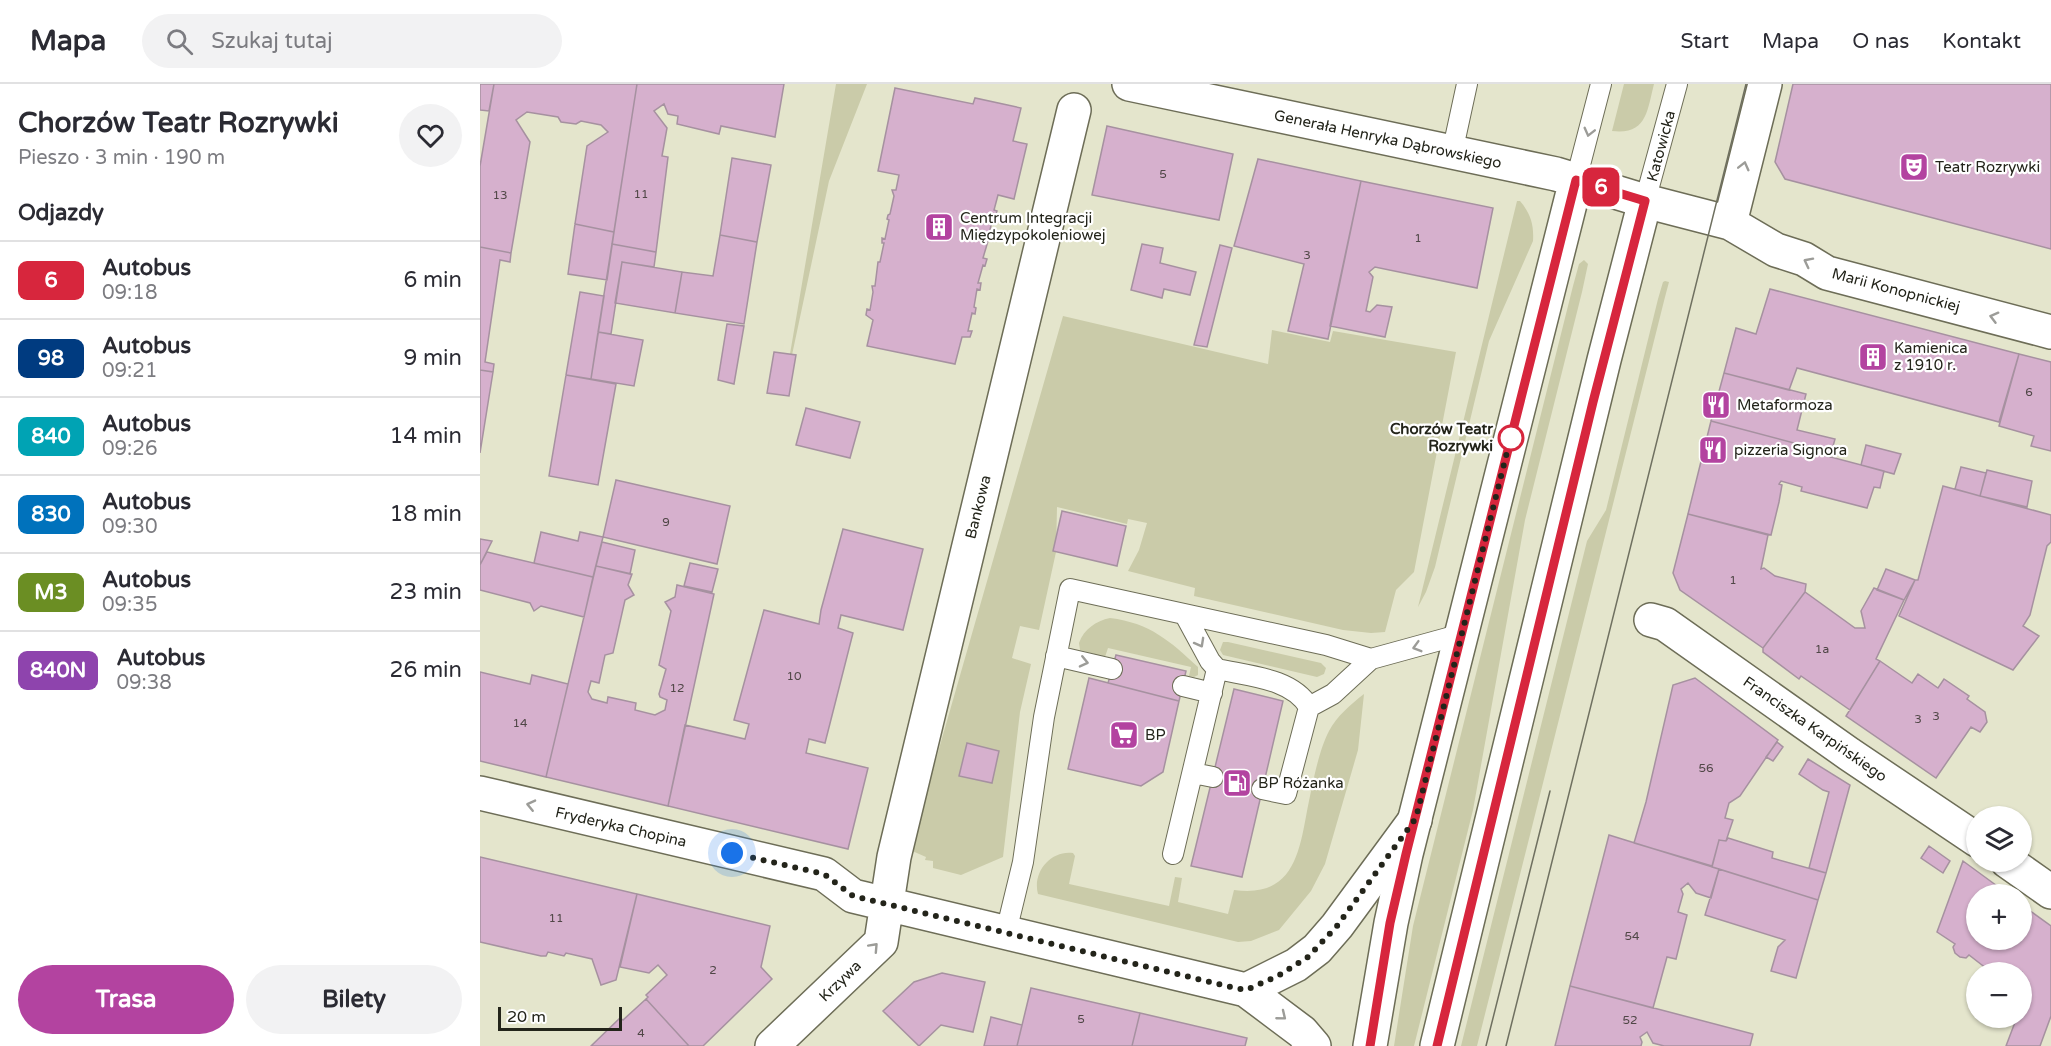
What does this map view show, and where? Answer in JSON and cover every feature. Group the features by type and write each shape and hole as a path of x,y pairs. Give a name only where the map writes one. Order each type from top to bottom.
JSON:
{"street":[{"name":"Generała Henryka Dąbrowskiego","path":"1129,84 1576,180 1645,201"},
{"path":"1730,223 1765,84"},
{"name":"Bankowa","path":"888,905 894,857 1074,110"},
{"path":"1370,1046 1390,923 1576,180"},
{"name":"Marii Konopnickiej","path":"1645,201 1730,223 1776,250 1804,259 1827,273 2051,332"},
{"name":"Katowicka","path":"1437,1046 1601,371 1645,201"},
{"name":"Franciszka Karpińskiego","path":"1651,620 1665,624 1849,754 1966,833"},
{"name":"Fryderyka Chopina","path":"480,793 824,874 853,896 1246,990"},
{"path":"1314,1046 1302,1032 1246,990 1296,965 1317,949 1337,926 1416,818"},
{"path":"2023,872 2051,892"},
{"name":"Krzywa","path":"772,1046 881,942 888,905"}],"lane":[{"path":"1452,153 1467,84"},
{"path":"1576,180 1601,84"},
{"name":"Katowicka","path":"1645,201 1677,84"},
{"path":"1006,932 1023,862 1044,717 1070,589 1326,645 1371,659"},
{"path":"1185,615 1210,661 1218,669 1286,686 1304,698 1309,707 1286,794 1262,789"},
{"path":"1309,707 1333,694 1371,659 1462,634"},
{"path":"1056,656 1112,669"},
{"path":"1173,854 1218,669"},
{"path":"1183,686 1212,693"},
{"path":"1192,773 1212,777"}],"green space":[{"path":"836,84 867,84 829,181 792,355 790,354"},
{"path":"1624,84 1654,84 1647,112 1639,125 1624,131 1612,131"},
{"path":"1517,201 1520,201 1529,215 1533,241 1489,341 1435,567 1418,607"},
{"path":"1584,260 1588,264 1582,292 1525,520 1473,810 1414,1046 1394,1046 1413,926 1573,286 1579,264"},
{"path":"1665,281 1669,282 1477,1046 1461,1046 1587,541 1606,510 1658,299"},
{"path":"1063,316 1268,364 1272,330 1330,342 1333,331 1456,352 1414,572 1396,590 1385,632 1343,630 1194,596 1195,588 1128,571 1139,550 1147,523 1128,519 1127,524 1057,507 1056,552 1039,630 1020,626 1012,658 1031,664 1020,712 1003,857 961,875 933,868 933,861 925,860 926,857 910,850"},
{"path":"1110,618 1137,624 1158,635 1198,667 1198,675 1189,676 1191,667 1108,648 1105,657 1080,650 1079,643 1087,630 1100,621"},
{"path":"1223,642 1321,663 1326,668 1324,674 1317,677 1223,655 1220,650"},
{"path":"1364,694 1358,750 1325,864 1311,891 1279,930 1251,941 1238,942 1038,894 1038,878 1045,864 1057,855 1073,853 1075,856 1069,884 1169,906 1175,877 1182,878 1178,902 1228,914 1234,890 1253,891 1269,887 1289,870 1300,843 1325,739 1340,715"}],"building":[{"path":"480,84 494,84 489,111 480,110"},
{"path":"494,84 637,84 614,232 575,224 587,146 608,132 601,125 581,121 576,124 561,122 558,117 527,112 516,120 530,142 511,253 480,247 480,166"},
{"path":"637,84 784,84 775,137 721,126 719,134 677,124 678,116 668,114 664,104 654,111 667,128 662,156 668,157 656,252 612,244"},
{"name":"Teatr Rozrywki","path":"1793,84 2051,84 2051,249 1785,179 1775,162"},
{"name":"Centrum Integracji Międzypokoleniowej","path":"895,88 973,104 975,98 1021,108 1013,141 1027,144 1014,199 998,195 994,210 997,211 993,217 989,234 991,235 990,241 988,241 983,258 987,259 978,283 981,283 980,290 977,289 975,314 972,313 968,331 972,331 970,337 962,337 955,364 867,346 873,320 866,315 867,309 870,310 872,286 875,286 878,262 880,262 884,243 882,243 882,238 885,239 889,220 887,219 894,196 892,190 896,190 899,175 878,171"},
{"path":"1107,126 1233,154 1219,220 1092,195"},
{"path":"732,158 771,165 757,242 720,235"},
{"path":"1258,159 1361,181 1328,339 1288,331 1304,264 1234,246"},
{"path":"1361,181 1493,208 1477,288 1375,267 1369,272 1373,277 1366,311 1370,312 1377,305 1392,307 1385,337 1330,326"},
{"path":"575,224 614,232 607,280 568,274"},
{"path":"720,235 757,242 744,324 675,313 682,272 713,276"},
{"path":"612,244 656,252 654,267 622,262 611,334 598,332"},
{"path":"1142,244 1163,248 1160,263 1196,272 1190,295 1164,289 1162,298 1131,290"},
{"path":"1220,245 1232,248 1207,347 1194,345"},
{"path":"480,247 511,253 510,262 500,260 485,362 494,364 493,372 480,370"},
{"path":"622,262 682,272 675,313 615,303"},
{"name":"Kamienica z 1910 r.","path":"1770,289 2019,354 1999,422 1797,368 1789,390 1724,373 1736,328 1756,334"},
{"path":"580,292 604,296 591,379 566,375"},
{"path":"727,324 744,326 734,384 718,380"},
{"path":"598,332 643,340 634,386 591,379"},
{"path":"774,352 796,355 789,396 767,393"},
{"path":"2019,354 2051,362 2051,451 2031,446 2034,436 1999,426"},
{"path":"480,370 493,372 480,453"},
{"path":"1724,373 1806,394 1797,430 1835,439 1830,457 1793,447 1794,443 1711,421"},
{"path":"566,375 616,384 598,485 549,476"},
{"path":"806,408 860,422 850,458 796,445"},
{"path":"1711,421 1794,443 1793,447 1884,471 1880,488 1874,487 1867,508 1801,491 1802,487 1781,481 1779,502 1771,535 1688,514"},
{"path":"1866,445 1901,454 1894,474 1861,465"},
{"path":"1961,467 1986,473 1980,496 1955,489"},
{"path":"1987,470 2032,481 2027,507 1980,496"},
{"path":"616,480 730,506 717,564 603,537"},
{"path":"1943,486 2051,515 2051,542 2047,546 2030,615 2023,626 2039,636 2013,670 1899,616 1915,580 1918,580"},
{"path":"1062,511 1126,526 1117,566 1053,551"},
{"path":"1688,514 1768,535 1761,569 1764,568 1775,576 1806,584 1805,592 1763,648 1680,590 1673,573"},
{"path":"843,529 923,549 903,630 841,615 838,628 853,633 825,743 809,739 806,753 868,768 848,849 668,806 685,725 745,739 749,724 734,720 764,610 819,624"},
{"path":"541,532 578,541 580,532 603,537 593,577 534,563"},
{"path":"480,539 492,541 480,565"},
{"path":"602,542 635,550 630,574 596,566"},
{"path":"487,552 593,577 584,617 541,606 534,611 530,603 480,590 480,565"},
{"path":"690,563 718,569 712,592 684,586"},
{"path":"596,566 632,574 628,585 634,595 625,600 613,653 605,655 599,683 591,681 588,692 592,699 607,703 608,697 636,703 635,710 655,715 665,710 667,700 659,694 666,669 659,665 671,611 665,602 675,597 677,585 714,594 668,806 546,777"},
{"path":"1886,569 1915,580 1904,600 1877,590"},
{"path":"1874,588 1904,600 1876,659 1880,661 1850,710 1801,676 1799,679 1763,652 1763,648 1805,592 1855,628 1865,628 1861,611"},
{"path":"1116,655 1186,671 1179,701 1108,683"},
{"path":"1880,661 1912,683 1918,674 1938,688 1944,679 1969,696 1967,699 1985,712 1987,722 1980,732 1971,727 1936,778 1846,716"},
{"path":"480,672 530,684 532,675 568,684 546,777 480,761"},
{"name":"BP","path":"1089,678 1179,701 1163,772 1141,786 1068,769"},
{"path":"1695,678 1778,740 1740,796 1729,803 1725,818 1733,820 1726,841 1719,840 1712,866 1634,843 1646,802 1673,685"},
{"name":"BP Różanka","path":"1234,689 1283,701 1242,877 1191,866"},
{"path":"1777,742 1783,747 1773,761 1766,757"},
{"path":"967,743 999,751 992,783 959,776"},
{"path":"1808,759 1850,785 1826,873 1809,868 1829,792 1799,774"},
{"path":"1609,835 1719,869 1711,898 1696,893 1688,883 1681,889 1683,894 1678,912 1687,915 1676,959 1667,957 1653,1008 1570,986"},
{"path":"1728,838 1773,852 1772,858 1826,873 1818,900 1712,867 1719,840 1726,841"},
{"path":"1929,846 1950,861 1943,873 1921,858"},
{"path":"480,857 637,894 616,980 601,985 592,959 566,953 564,956 548,952 546,956 541,956 480,942"},
{"path":"1963,861 1966,863 1966,872 1978,872 1994,884 1966,884 1966,950 2032,950 2032,912 2051,926 2051,1016 2040,1046 2006,1046 2013,1028 2032,1028 2032,962 1978,962 1969,955 1966,958 1960,957 1955,953 1953,947 1955,944 1937,932"},
{"path":"1719,869 1818,900 1796,978 1771,971 1778,947 1785,940 1705,915"},
{"path":"637,894 770,926 761,967 772,979 703,1046 689,1046 646,999 648,997 646,995 667,975 658,965 649,973 620,967"},
{"path":"942,973 985,982 973,1032 941,1025 919,1046 883,1011 914,982"},
{"path":"1570,986 1753,1034 1750,1046 1664,1046 1653,1043 1647,1032 1640,1037 1641,1046 1555,1046"},
{"path":"1031,988 1140,1013 1132,1046 1017,1046"},
{"path":"646,999 689,1046 591,1046 620,1018 623,1020"},
{"path":"1140,1013 1247,1038 1245,1046 1132,1046"},
{"path":"991,1017 1022,1025 1017,1046 984,1046"}],"tram line":[{"path":"1506,1046 1746,84"},
{"path":"1486,1046 1550,791"}],"bus line":[{"name":"6","path":"1370,1046 1390,923 1406,854 1576,180 1645,201 1593,402 1437,1046"}],"place":[{"name":"Teatr Rozrywki","path":"1914,167"},
{"name":"Centrum Integracji Międzypokoleniowej","path":"939,227"},
{"name":"Kamienica z 1910 r.","path":"1873,357"},
{"name":"Metaformoza","path":"1716,405"},
{"name":"Chorzów Teatr Rozrywki","path":"1511,438"},
{"name":"pizzeria Signora","path":"1713,450"},
{"name":"BP","path":"1124,735"},
{"name":"BP Różanka","path":"1237,783"}],"route":[{"path":"732,853 824,874 853,896 1231,987 1246,990 1278,976 1317,949 1337,926 1416,818 1513,428 1511,438"}]}
